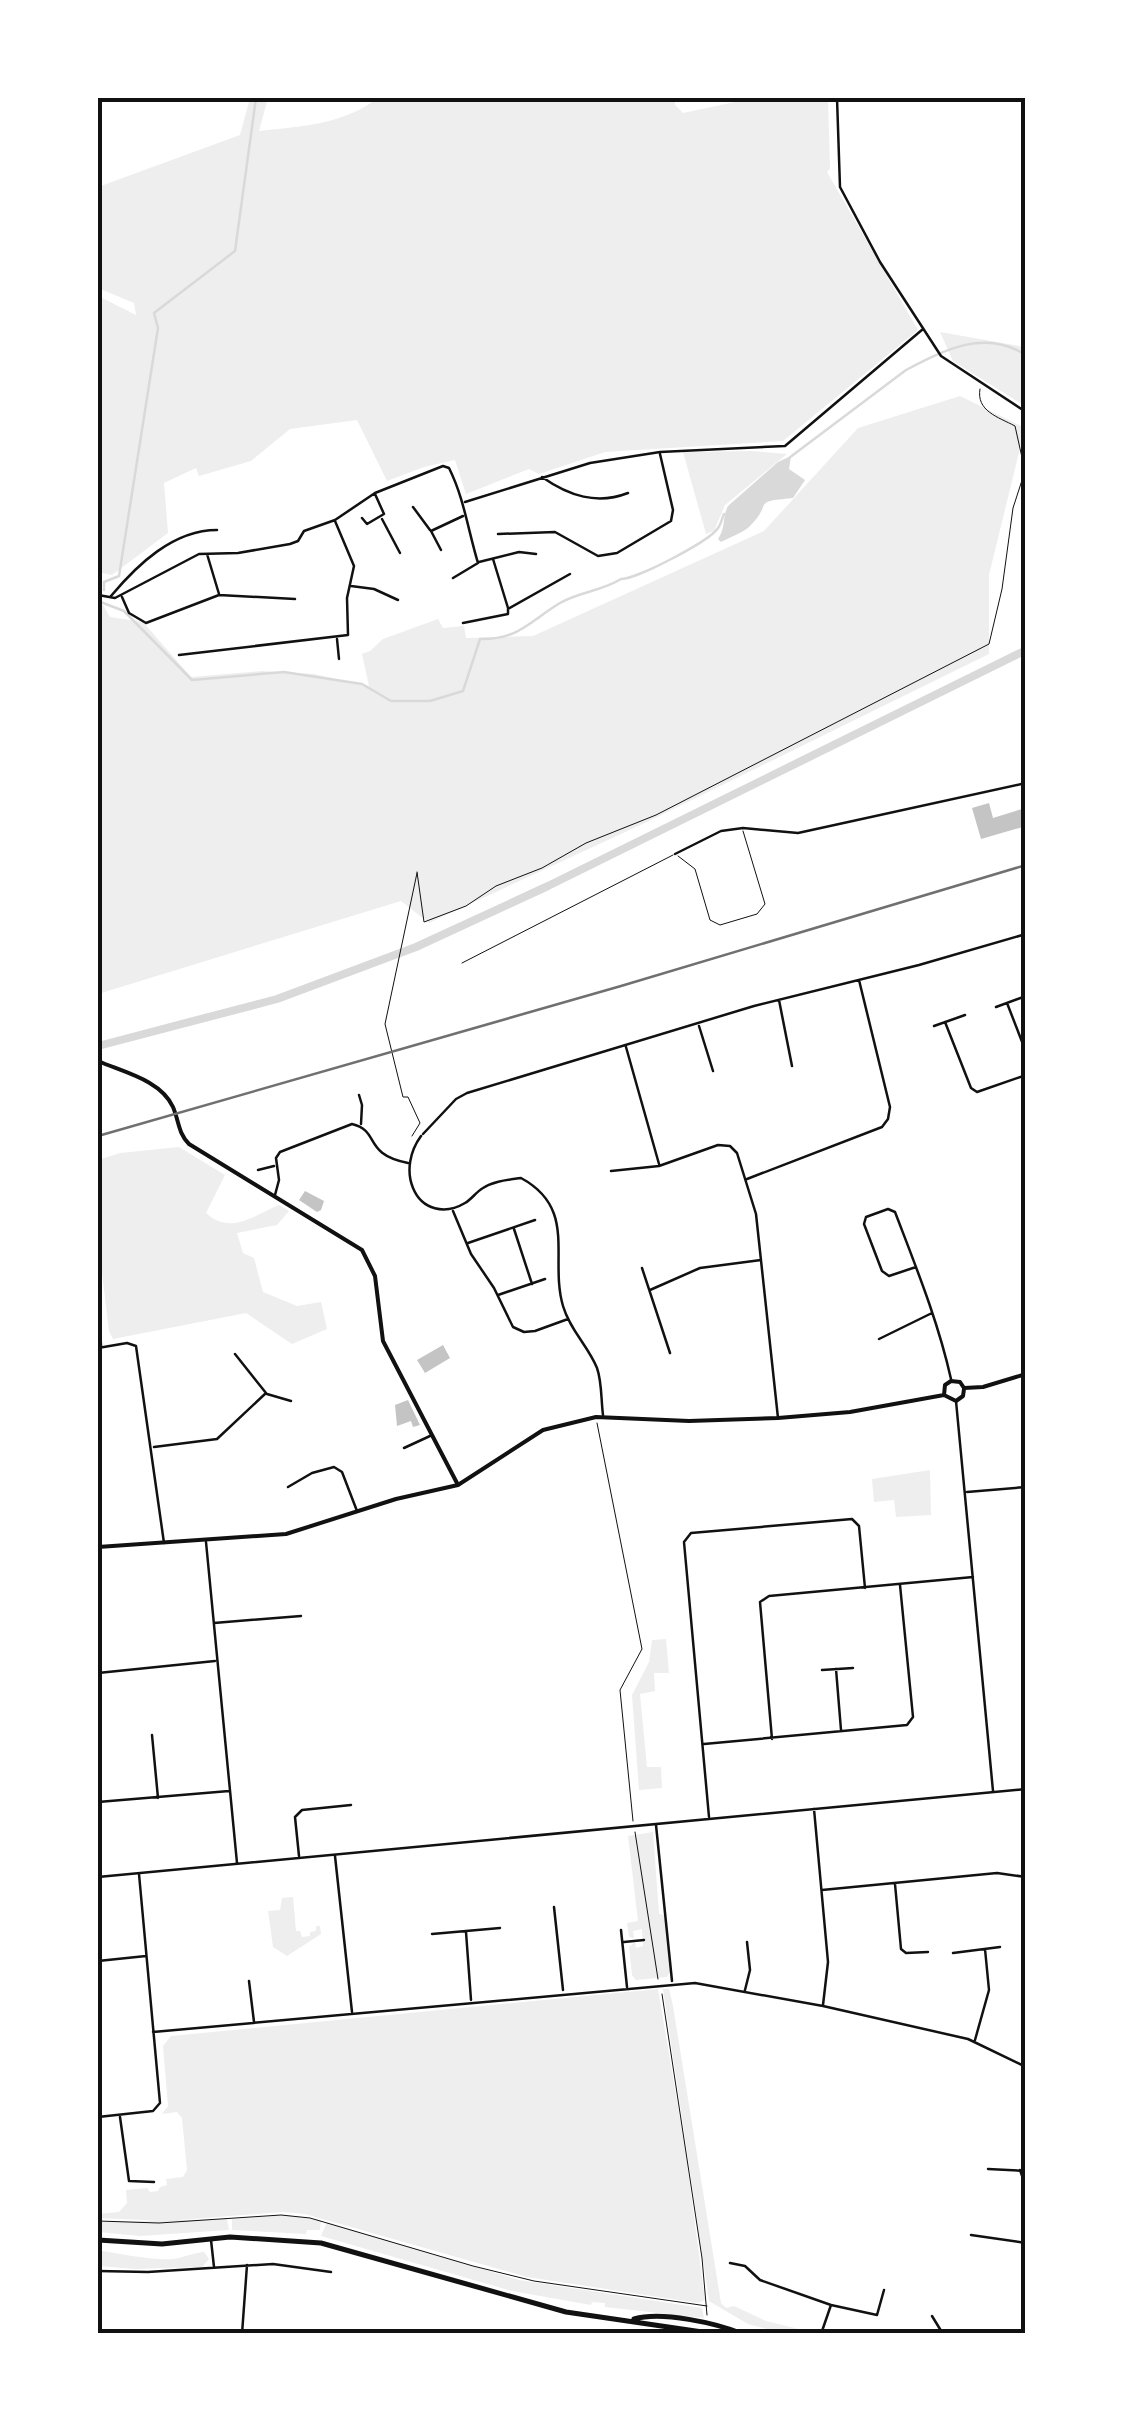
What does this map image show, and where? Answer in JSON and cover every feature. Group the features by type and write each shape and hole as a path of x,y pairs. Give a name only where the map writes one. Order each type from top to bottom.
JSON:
{"main road":[{"path":"98,2240 162,2244 279,2238 321,2243 566,2312 632,2320 648,2316 716,2334"},
{"path":"679,2327 722,2326 743,2334"}],"street":[{"path":"836,98 840,187 880,262 939,354 980,386 1026,412"},
{"path":"464,502 590,463 660,452 784,446 923,329"},
{"path":"498,534 555,532 598,556 618,553 671,520 673,510 660,452"},
{"path":"98,594 122,596 198,554 290,544 304,531 335,520 375,493 444,466 449,468 464,502 464,516 478,563"},
{"path":"541,477 560,490 606,501 628,494"},
{"path":"375,493 382,518 400,554"},
{"path":"413,507 441,550"},
{"path":"431,531 464,516"},
{"path":"362,518 367,524 382,518"},
{"path":"179,655 348,635 347,598 354,566 335,520"},
{"path":"113,597 133,570 162,548 194,534 216,530"},
{"path":"453,578 478,563 520,552 536,554"},
{"path":"208,554 219,596"},
{"path":"463,623 508,614 493,559"},
{"path":"508,609 570,574"},
{"path":"350,586 374,589 398,600"},
{"path":"122,596 129,612 146,623 219,596 295,599"},
{"path":"337,638 339,659"},
{"path":"676,854 721,832 743,828 798,833 1026,783"},
{"path":"600,1417 596,1365 568,1319 559,1285 561,1244 546,1197 521,1178 500,1181 482,1189 468,1202 438,1210 418,1199 410,1178 410,1163 422,1135 456,1099 468,1093 779,1000 1026,934"},
{"path":"746,1179 882,1127 888,1119 890,1107 859,980"},
{"path":"996,1007 1026,996"},
{"path":"779,1000 792,1066"},
{"path":"1006,1003 1026,1052"},
{"path":"934,1026 964,1015"},
{"path":"945,1022 971,1088 977,1092 1026,1076"},
{"path":"698,1025 713,1071"},
{"path":"626,1047 659,1166"},
{"path":"98,1061 164,1091 184,1138 203,1154 362,1250 372,1265 382,1341 458,1485"},
{"path":"359,1095 360,1126"},
{"path":"274,1196 280,1152 344,1126 360,1126 368,1132 377,1152 410,1163"},
{"path":"611,1171 659,1166 718,1145 730,1146 737,1153 756,1214 778,1418"},
{"path":"258,1170 276,1166"},
{"path":"916,1266 890,1276 882,1271 864,1224 866,1217 888,1208 895,1212 916,1266 933,1313 951,1380"},
{"path":"452,1209 507,1322 524,1332 568,1319"},
{"path":"466,1243 535,1220"},
{"path":"513,1227 532,1284"},
{"path":"650,1290 700,1268 761,1260"},
{"path":"642,1268 670,1352"},
{"path":"497,1296 545,1280"},
{"path":"98,1282 99,1347 127,1343 136,1346 139,1356 164,1544"},
{"path":"879,1339 933,1313"},
{"path":"234,1354 266,1393 291,1401"},
{"path":"964,1388 1026,1374"},
{"path":"951,1380 964,1388 963,1396 956,1401 944,1395 945,1385 951,1380"},
{"path":"152,1447 217,1439 266,1393"},
{"path":"98,1547 286,1534 458,1485 543,1430 600,1417 689,1421 778,1418 862,1410 944,1395"},
{"path":"956,1401 994,1792"},
{"path":"404,1448 433,1435"},
{"path":"288,1487 312,1473 334,1467 342,1472 357,1511"},
{"path":"965,1492 1026,1486"},
{"path":"710,1819 684,1542 691,1534 852,1518 859,1526 865,1588"},
{"path":"206,1541 237,1864"},
{"path":"772,1738 760,1602 769,1596 973,1577"},
{"path":"702,1744 907,1726 913,1717 900,1584"},
{"path":"214,1623 301,1616"},
{"path":"98,1674 218,1661"},
{"path":"822,1670 852,1668"},
{"path":"836,1669 842,1732"},
{"path":"152,1735 158,1798"},
{"path":"98,1877 1026,1789"},
{"path":"98,1802 230,1791"},
{"path":"299,1858 294,1817 302,1810 351,1805"},
{"path":"814,1809 828,1980 823,2006"},
{"path":"656,1824 672,1982"},
{"path":"335,1854 352,2013"},
{"path":"98,2117 152,2111 160,2103 139,1873"},
{"path":"822,1890 997,1873 1026,1878"},
{"path":"896,1883 902,1949 906,1953 928,1952"},
{"path":"554,1907 564,1993"},
{"path":"432,1934 500,1928"},
{"path":"622,1930 627,1987"},
{"path":"466,1932 471,2002"},
{"path":"622,1942 644,1940"},
{"path":"745,1990 750,1970 747,1942"},
{"path":"953,1952 1000,1947"},
{"path":"975,2042 989,1990 985,1949"},
{"path":"98,1960 147,1956"},
{"path":"249,1980 254,2022"},
{"path":"153,2032 672,1982 745,1990 975,2042 1026,2067"},
{"path":"120,2115 129,2181 154,2182"},
{"path":"988,2169 1023,2171 1026,2187"},
{"path":"970,2235 1026,2242"},
{"path":"211,2239 214,2269"},
{"path":"730,2262 745,2266 760,2280 830,2305 877,2315 884,2290"},
{"path":"98,2271 273,2264 330,2272"},
{"path":"242,2334 247,2265"},
{"path":"821,2334 830,2305"},
{"path":"932,2316 943,2334"}],"lane":[{"path":"462,963 676,854 696,869 710,920 720,925 757,914 764,904 743,828"}],"path":[{"path":"430,1127 427,1122 414,1138 411,1134 420,1123 408,1098 403,1097 386,1028 417,872 424,922 466,906 496,886 542,868 586,843 656,814 989,644 1002,589 1012,508 1024,471 1015,426 985,410 978,396 980,386"},
{"path":"600,1417 642,1649 620,1690 634,1822"},
{"path":"634,1830 706,2319"},
{"path":"98,2221 159,2223 280,2215 310,2218 534,2281 707,2306"}],"shaded area":[{"path":"250,98 268,98 259,131 336,119 378,98 675,98 675,105 683,113 754,98 828,98 827,172 918,330 783,441 605,452 539,474 529,469 466,494 455,460 387,481 357,420 290,429 251,461 199,476 196,468 164,483 168,533 112,575 98,572 98,296 136,315 134,303 98,288 98,187 240,135"},
{"path":"940,332 1025,347 1025,406 953,361"},
{"path":"960,396 1025,428 989,575 989,654 649,821 429,923 401,901 98,994 98,607 103,605 110,617 143,622 191,677 262,671 314,674 369,686 362,654 383,639 438,619 443,628 464,626 466,638 533,636 764,531 858,428"},
{"path":"683,452 787,454 725,505 714,531 706,534"},
{"path":"791,456 789,469 805,480 793,498 767,502 750,526 721,542 718,539 728,506 778,462"},
{"path":"179,1147 225,1175 206,1213 215,1219 233,1223 279,1205 289,1211 277,1225 237,1233 243,1253 254,1258 263,1292 297,1306 321,1302 327,1329 292,1344 246,1313 113,1339 98,1239 98,1160 120,1153"},
{"path":"930,1470 931,1515 896,1517 894,1500 874,1502 872,1479"},
{"path":"666,1639 669,1673 654,1673 655,1691 640,1694 647,1767 661,1767 662,1788 639,1790 632,1695 649,1662 652,1640"},
{"path":"653,1832 659,1914 665,1915 671,1970 667,1977 636,1980 629,1947 635,1942 636,1948 643,1946 642,1929 633,1931 634,1938 629,1937 627,1923 638,1921 628,1836"},
{"path":"293,1897 296,1931 302,1937 310,1936 320,1926 321,1934 287,1956 273,1947 268,1911 280,1910 282,1898"},
{"path":"658,1989 705,2300 698,2303 527,2277 305,2214 282,2212 166,2221 98,2218 98,2214 119,2212 127,2203 126,2190 158,2191 167,2185 166,2179 183,2177 187,2170 182,2118 177,2112 162,2114 168,2106 163,2046 171,2036"},
{"path":"663,1989 669,1989 673,2006 721,2303 766,2321 815,2333 781,2333 748,2324 709,2301"},
{"path":"284,2215 321,2220 320,2230 307,2230 306,2234 232,2230 232,2219"},
{"path":"227,2219 229,2230 140,2236 98,2232 98,2222"},
{"path":"327,2222 519,2280 702,2308 704,2318 512,2291 321,2236"},
{"path":"98,2250 166,2259 204,2252 209,2259 202,2267 98,2266"}],"building":[{"path":"989,803 993,818 1022,809 1026,826 981,839 972,808"},
{"path":"305,1191 324,1201 321,1210 317,1212 299,1200"},
{"path":"443,1345 450,1358 425,1373 417,1360"},
{"path":"408,1400 420,1425 413,1427 411,1421 397,1426 395,1405"}],"waterway":[{"path":"104,590 104,582 119,576 158,328 154,313 235,251 256,98"},
{"path":"789,458 906,370 936,355 981,343 996,343 1026,355"},
{"path":"98,601 124,611 192,680 284,672 362,684 391,701 430,701 463,691 480,639 514,633 567,599 672,559 712,534 724,514"},
{"path":"98,1046 277,999 416,947 1026,650"}],"railway":[{"path":"98,1136 1026,865"}]}
